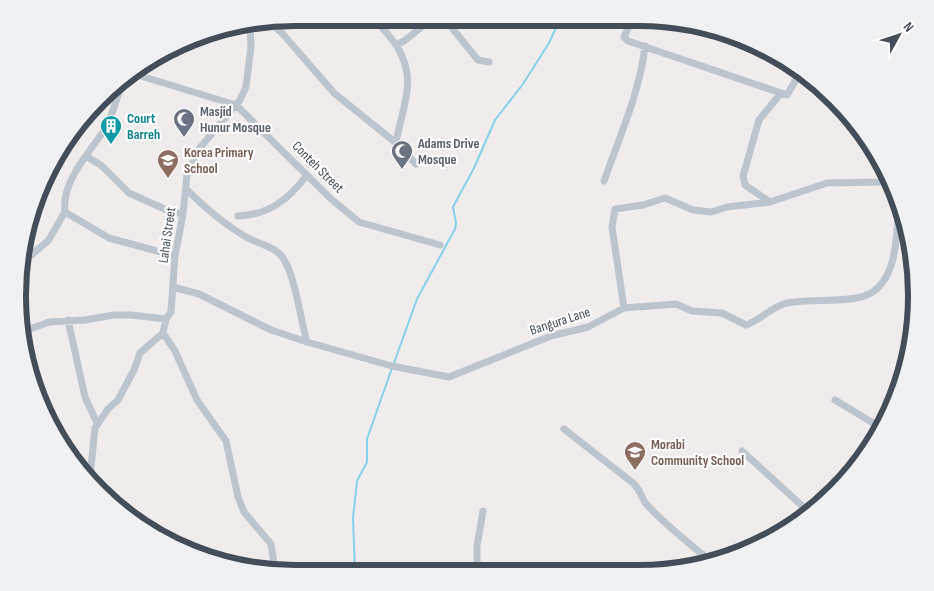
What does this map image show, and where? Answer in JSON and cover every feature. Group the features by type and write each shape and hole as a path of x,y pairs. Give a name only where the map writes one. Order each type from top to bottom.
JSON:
{"street":[{"path":"381,26 396,45 409,73 408,90 396,143"},
{"path":"396,45 423,26"},
{"path":"450,26 478,60 489,62"},
{"path":"629,26 624,37 628,41 781,94 787,95 796,78"},
{"path":"274,27 334,93 396,143 416,164"},
{"name":"Lahai Street","path":"166,319 171,312 175,256 183,214 187,174 199,149 236,105 246,87 251,46 250,30"},
{"path":"604,181 634,98 646,46"},
{"name":"Conteh Street","path":"141,76 236,105 331,200 360,222 440,245"},
{"path":"29,257 48,241 65,212 64,204 69,186 106,126 119,92"},
{"path":"770,202 744,185 743,176 759,120 781,94"},
{"path":"86,156 102,166 129,193 169,211 183,214"},
{"path":"238,216 262,214 291,194 307,175"},
{"path":"624,308 612,227 615,209 643,205 665,198 704,213 727,207 770,202 826,183 883,182"},
{"path":"186,189 204,207 247,238 276,251 282,258 292,279 307,342"},
{"path":"65,212 109,238 175,256"},
{"name":"Bangura Lane","path":"173,287 199,294 271,330 307,342 392,366 449,377 543,339 588,327 624,308 676,304 692,311 722,314 746,325 784,304 864,297 879,288 890,268 897,246 898,222"},
{"path":"29,329 49,322 132,315 166,319 163,333 140,353 134,370 118,400 97,422 91,450 90,470"},
{"path":"68,320 85,397 97,422"},
{"path":"163,333 175,351 197,400 226,441 244,512 271,544 274,564"},
{"path":"835,400 875,424"},
{"path":"564,429 639,488 645,503 656,515 705,557"},
{"path":"742,450 804,507"},
{"path":"477,565 477,546 483,511"}],"waterway":[{"path":"394,363 417,299 455,229 456,223 453,207 474,168 495,120 523,84 549,43 557,26"},
{"path":"355,565 353,518 357,481 367,462 367,439 392,368"}],"place":[{"name":"Masjid Hunur Mosque","path":"184,138"},
{"name":"Court Barreh","path":"111,145"},
{"name":"Adams Drive Mosque","path":"402,170"},
{"name":"Korea Primary School","path":"168,179"},
{"name":"Morabi Community School","path":"635,471"}]}
